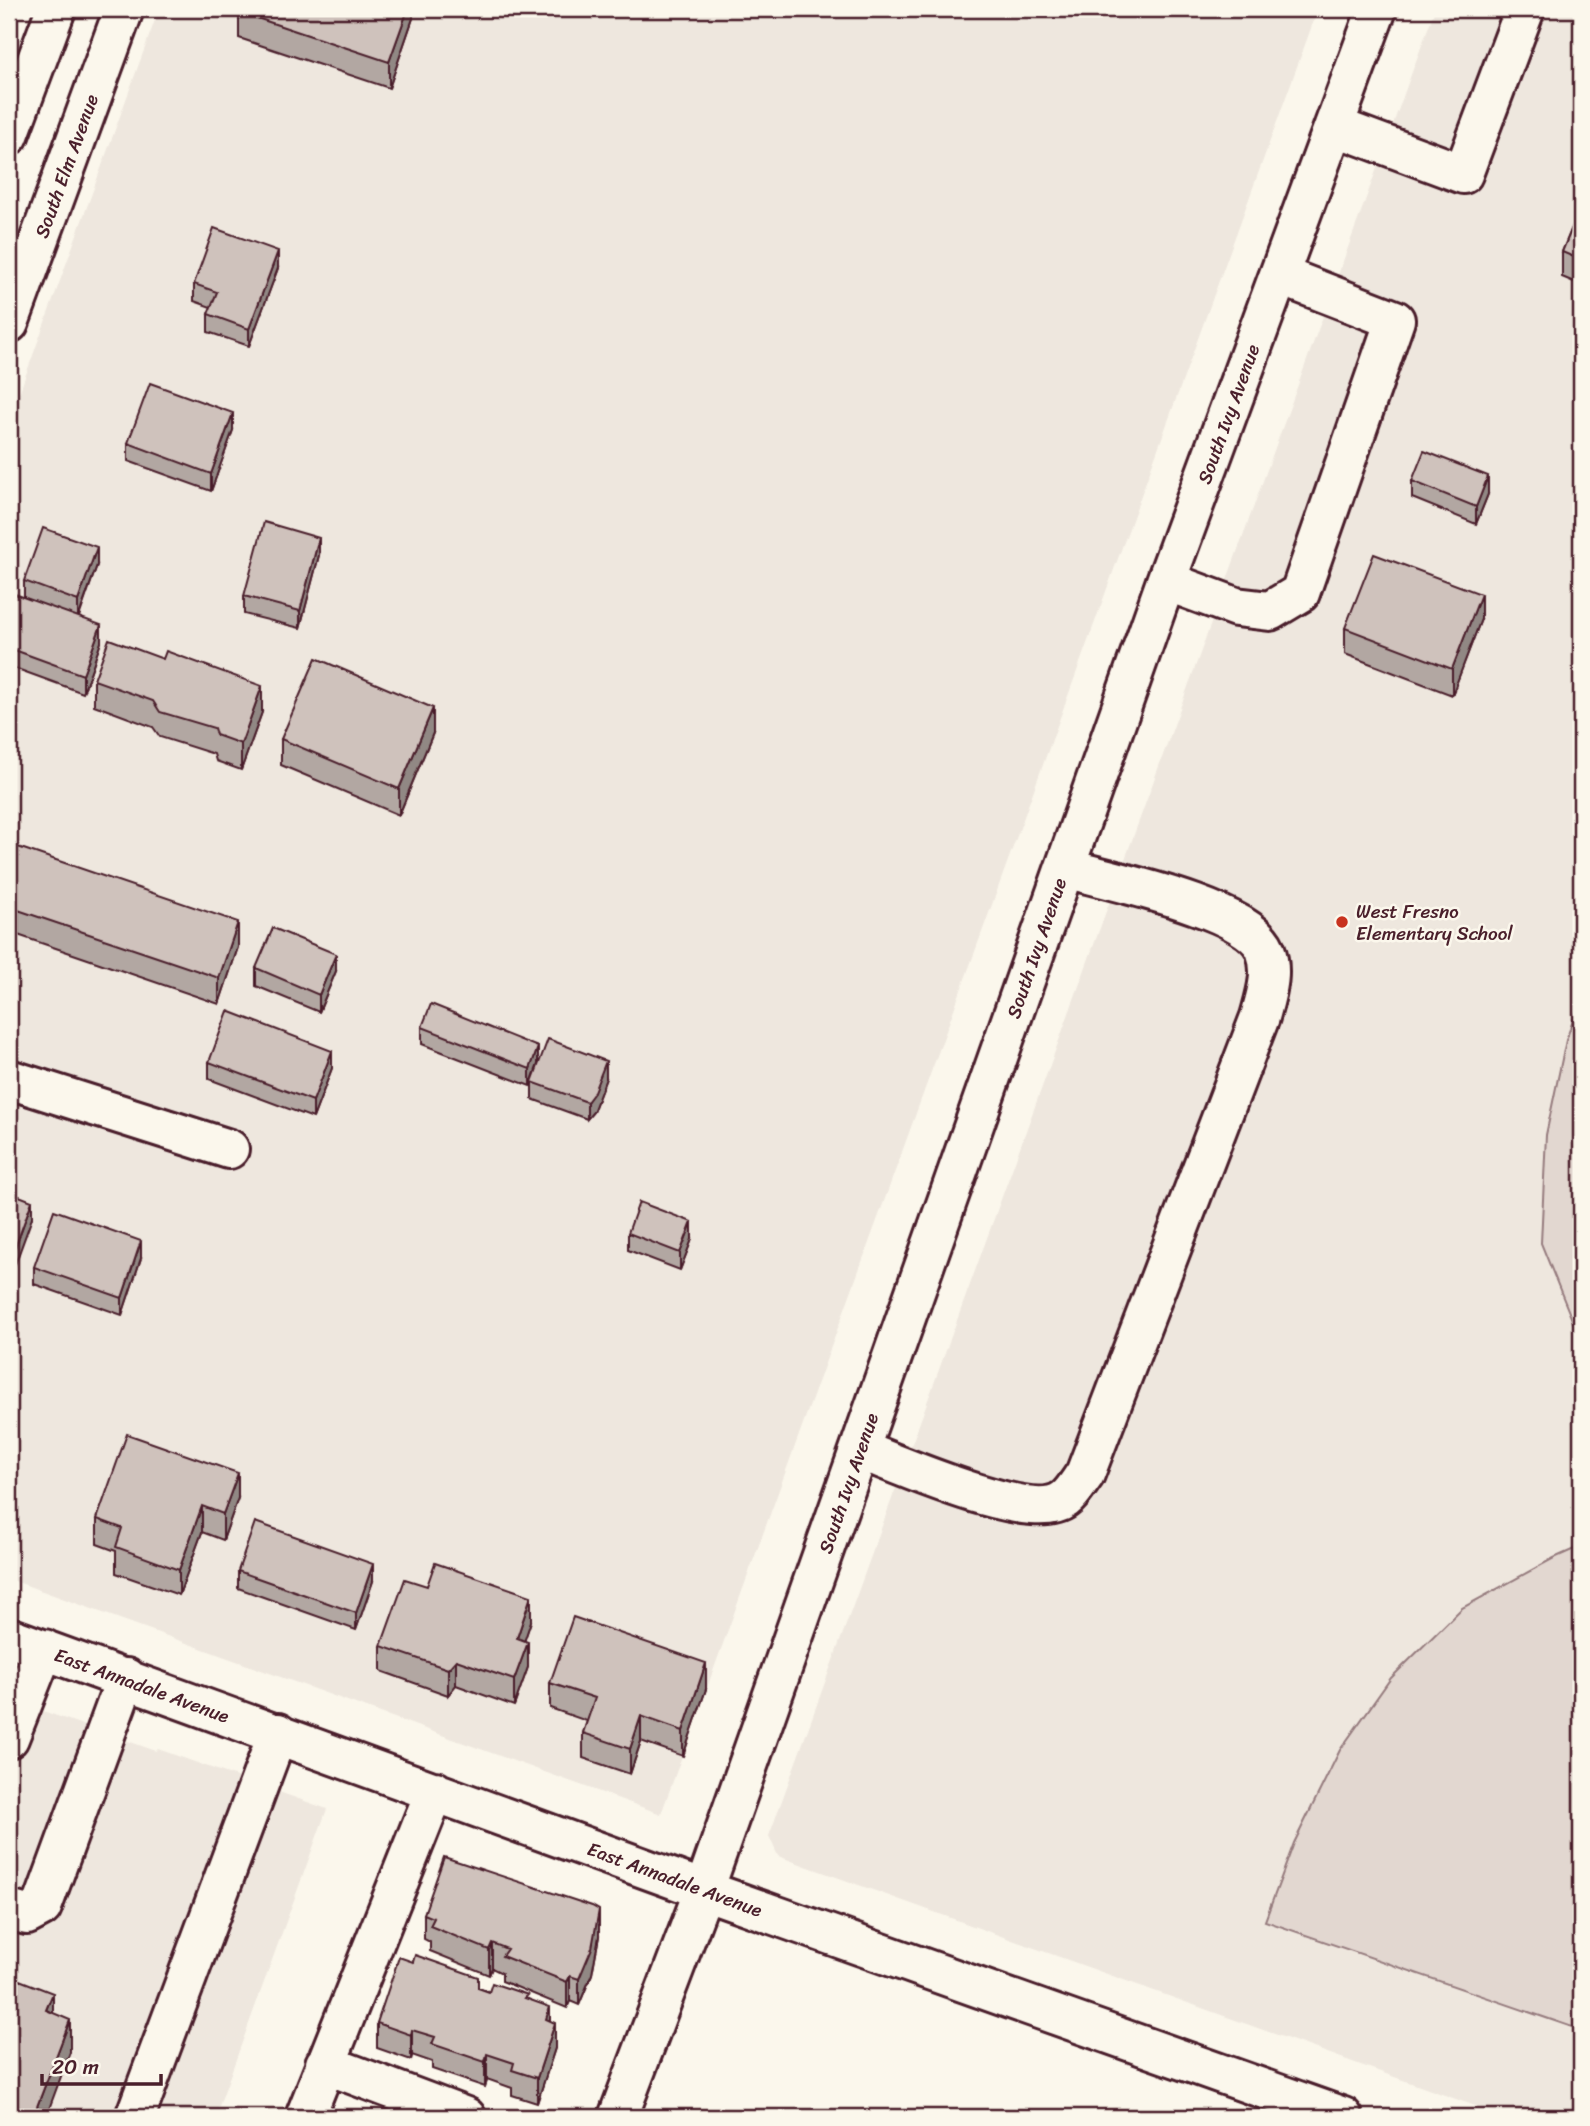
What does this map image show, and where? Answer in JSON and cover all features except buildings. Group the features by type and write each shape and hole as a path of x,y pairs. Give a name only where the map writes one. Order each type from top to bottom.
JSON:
{"street":[{"path":"9,135 56,9"},
{"name":"South Elm Avenue","path":"9,323 124,9"},
{"name":"South Ivy Avenue","path":"618,2117 704,1890 1166,581 1377,9"},
{"path":"1334,126 1463,174 1525,9"},
{"path":"1166,581 1236,607 1270,611 1300,593 1395,320 1279,275"},
{"path":"860,1450 998,1501 1037,1507 1064,1501 1085,1474 1260,1017 1270,981 1265,949 1253,932 1213,909 1065,868"},
{"path":"9,1079 229,1149"},
{"name":"East Annadale Avenue","path":"9,1637 704,1890 1343,2117"},
{"path":"9,1738 44,1650"},
{"path":"9,1910 27,1915 42,1907 126,1678"},
{"path":"135,2117 278,1733"},
{"path":"305,2117 435,1791"},
{"path":"324,2064 466,2117"}],"shaded area":[{"path":"159,9 1318,9 661,1814 9,1579 9,421"},
{"name":"West Fresno Elementary School","path":"1435,9 1581,9 1581,2117 1506,2117 778,1856 769,1836"},
{"path":"1581,998 1581,1342 1541,1243 1546,1135 1566,1040"},
{"path":"1581,1546 1581,2030 1265,1921 1294,1843 1340,1750 1391,1678 1462,1608"},
{"path":"9,1699 327,1809 215,2117 9,2117"}],"place":[{"name":"West Fresno Elementary School","path":"1342,922"}]}
